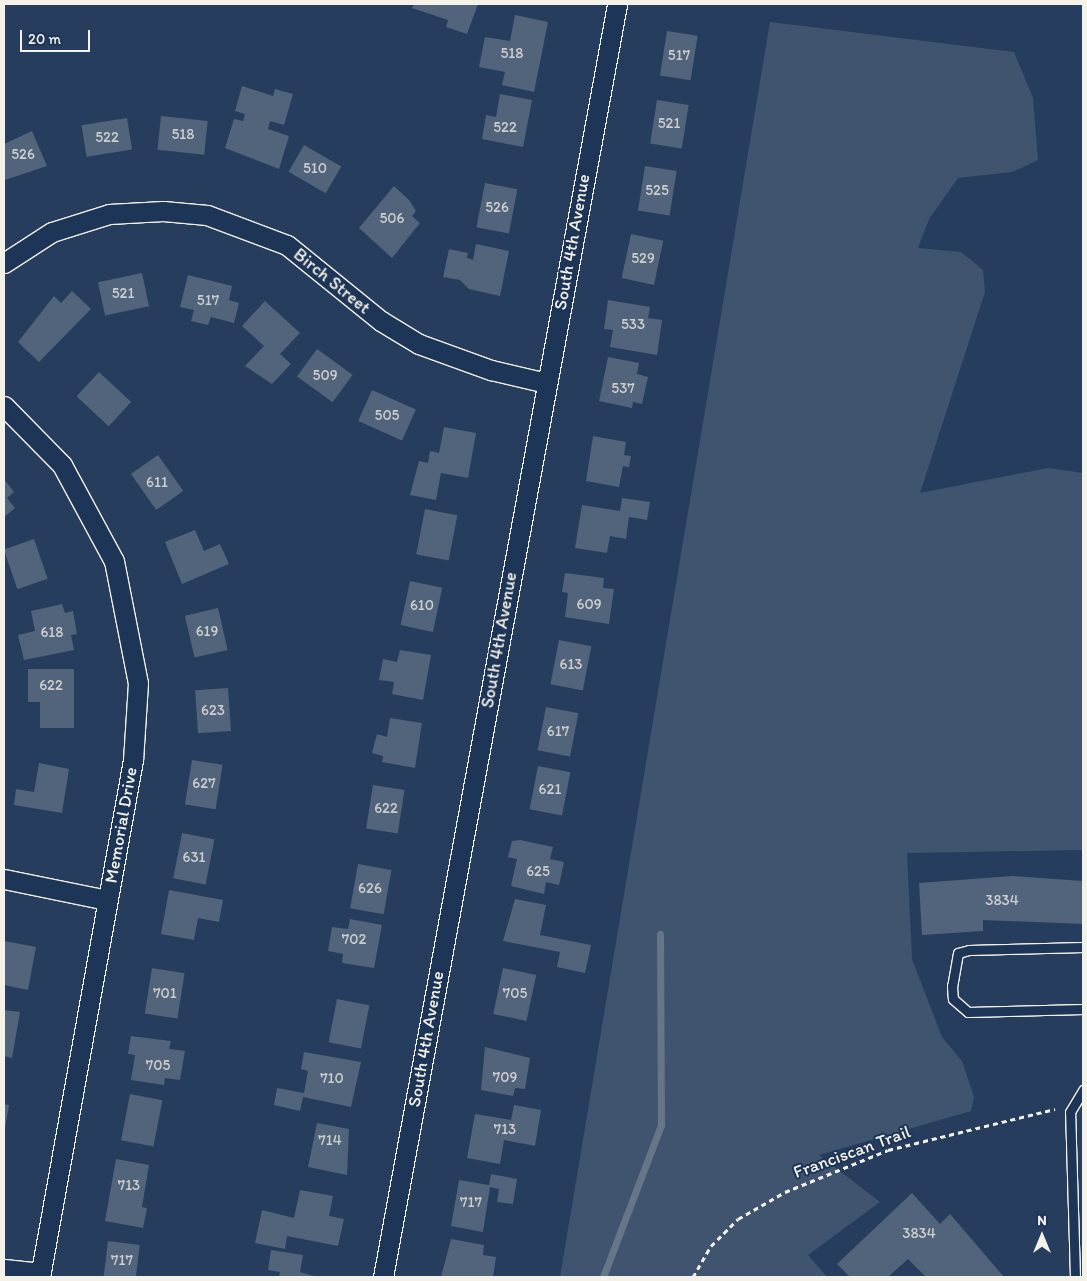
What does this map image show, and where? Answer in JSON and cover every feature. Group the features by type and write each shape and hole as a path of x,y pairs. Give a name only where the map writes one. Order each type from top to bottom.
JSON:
{"street":[{"name":"South 4th Avenue","path":"383,1277 617,4"},
{"name":"Birch Street","path":"4,263 52,232 109,214 163,211 207,215 287,245 381,321 419,344 491,370 546,383"},
{"name":"Memorial Drive","path":"4,406 62,465 114,561 135,654 133,760 41,1275"},
{"path":"4,879 107,900"},
{"path":"4,1268 41,1275"}],"lane":[{"path":"1083,947 969,950 958,953 952,986 952,998 968,1012 1083,1009"},
{"path":"1075,1277 1072,1105 1083,1090"}],"path":[{"name":"Franciscan Trail","path":"693,1277 711,1246 738,1220 786,1192 888,1150 1072,1105"}],"shaded area":[{"path":"770,22 1014,52 1033,98 1038,160 1012,172 958,178 929,219 918,248 961,252 983,270 985,292 920,493 1048,468 1083,473 1083,850 907,853 912,959 942,1037 962,1061 974,1097 971,1111 819,1155 880,1202 808,1255 827,1277 560,1277"}],"building":[{"path":"414,4 478,4 467,34 446,27 448,20 412,8"},
{"path":"515,15 548,22 534,92 502,85 505,72 479,67 485,37 510,41"},
{"path":"667,31 698,36 691,80 660,75"},
{"path":"242,86 273,96 275,89 293,94 284,125 270,121 268,129 289,136 279,169 225,148 234,119 243,121 245,114 235,111"},
{"path":"500,94 532,100 523,147 482,139 486,115 496,117"},
{"path":"657,100 689,105 682,148 650,143"},
{"path":"161,116 208,121 204,155 157,150"},
{"path":"127,118 132,150 87,157 82,125"},
{"path":"32,131 47,166 5,180 4,144"},
{"path":"304,145 341,166 326,193 288,172"},
{"path":"645,166 677,171 670,215 638,210"},
{"path":"485,183 517,189 509,233 476,227"},
{"path":"394,186 409,200 416,211 412,216 420,223 392,258 359,228"},
{"path":"631,234 663,241 654,285 622,278"},
{"path":"476,244 509,251 500,296 469,289 460,280 443,277 449,249 468,253 467,258 473,260"},
{"path":"142,273 149,306 105,316 98,282"},
{"path":"188,275 232,286 229,300 239,303 234,323 211,317 208,325 191,321 194,310 180,307"},
{"path":"72,291 91,309 39,362 18,342 54,296 61,303"},
{"path":"608,300 650,307 648,318 662,320 657,355 610,347 613,330 604,329"},
{"path":"265,301 300,333 280,354 291,364 272,384 245,366 264,346 242,326"},
{"path":"317,349 353,375 333,402 297,377"},
{"path":"608,357 639,363 637,374 648,377 642,404 633,402 632,408 599,401"},
{"path":"99,372 131,402 109,426 76,396"},
{"path":"372,390 416,410 402,441 358,421"},
{"path":"444,427 476,433 468,478 441,473 436,500 410,495 419,461 428,463 430,451 439,453"},
{"path":"593,436 626,442 624,455 631,456 629,467 623,466 619,487 586,481"},
{"path":"158,455 183,491 156,510 131,474"},
{"path":"4,479 14,492 7,498 15,508 4,517"},
{"path":"622,498 650,502 647,520 629,517 626,539 610,536 607,553 575,548 582,505 620,511"},
{"path":"425,509 457,515 449,560 416,554"},
{"path":"195,530 204,551 220,544 229,564 182,584 165,542"},
{"path":"34,539 48,579 17,589 4,549"},
{"path":"565,573 604,578 603,588 614,589 609,624 565,617 568,593 562,592"},
{"path":"410,581 442,588 433,632 401,625"},
{"path":"62,604 65,613 73,611 77,634 71,635 74,650 24,660 18,635 35,631 31,611"},
{"path":"218,608 228,650 195,658 185,616"},
{"path":"559,640 591,646 583,690 550,684"},
{"path":"400,650 431,655 423,700 392,694 394,682 379,680 383,659 397,662"},
{"path":"28,669 74,669 74,728 40,728 40,702 28,702"},
{"path":"228,688 231,731 198,733 195,690"},
{"path":"546,707 578,713 570,756 538,750"},
{"path":"390,718 422,723 415,768 382,762 383,756 372,753 377,734 387,737"},
{"path":"192,760 223,765 216,809 185,804"},
{"path":"39,763 69,769 62,813 14,805 16,789 34,792"},
{"path":"538,766 570,772 562,815 530,809"},
{"path":"373,785 405,790 398,833 366,828"},
{"path":"182,833 214,839 206,884 173,878"},
{"path":"520,840 553,847 550,859 564,862 559,885 546,882 544,894 511,886 517,859 508,857 512,841"},
{"path":"358,864 391,870 384,914 350,908"},
{"path":"1013,876 1083,881 1083,924 983,920 983,931 922,935 919,883"},
{"path":"169,890 223,900 219,922 198,918 194,940 161,934"},
{"path":"515,899 546,905 540,935 591,945 585,973 557,967 560,952 503,941"},
{"path":"350,919 382,925 374,968 342,963 343,954 328,951 332,927 348,929"},
{"path":"4,941 36,947 28,990 4,985"},
{"path":"152,968 185,973 177,1019 145,1013"},
{"path":"503,968 536,975 526,1021 493,1014"},
{"path":"337,999 369,1005 361,1048 329,1042"},
{"path":"4,1010 20,1012 12,1058 4,1056"},
{"path":"131,1036 171,1041 169,1049 185,1051 180,1080 165,1078 164,1085 131,1080 135,1055 128,1054"},
{"path":"485,1047 530,1058 525,1089 515,1088 513,1096 481,1090"},
{"path":"304,1052 361,1062 351,1107 303,1097 300,1111 274,1105 277,1088 304,1093 308,1071 301,1069"},
{"path":"130,1094 162,1100 153,1146 121,1140"},
{"path":"4,1104 9,1105 5,1128 4,1128"},
{"path":"514,1105 541,1110 535,1146 504,1140 500,1164 467,1158 475,1114 511,1120"},
{"path":"317,1123 349,1129 347,1175 308,1167"},
{"path":"116,1159 149,1165 142,1207 147,1208 143,1228 105,1221"},
{"path":"491,1174 517,1179 513,1204 497,1202 499,1189 490,1187 483,1232 451,1226 459,1180 489,1185"},
{"path":"300,1190 333,1196 329,1216 344,1219 338,1246 287,1236 285,1249 255,1243 262,1210 294,1218"},
{"path":"912,1193 940,1224 950,1214 1004,1277 926,1277 908,1259 888,1277 850,1277 837,1264"},
{"path":"451,1239 484,1245 483,1255 496,1257 493,1277 441,1277"},
{"path":"108,1241 140,1245 136,1277 104,1277"},
{"path":"271,1250 303,1255 300,1272 317,1277 279,1277 280,1272 268,1270"}],"waterway":[{"path":"603,1277 661,1125 660,934"}]}
